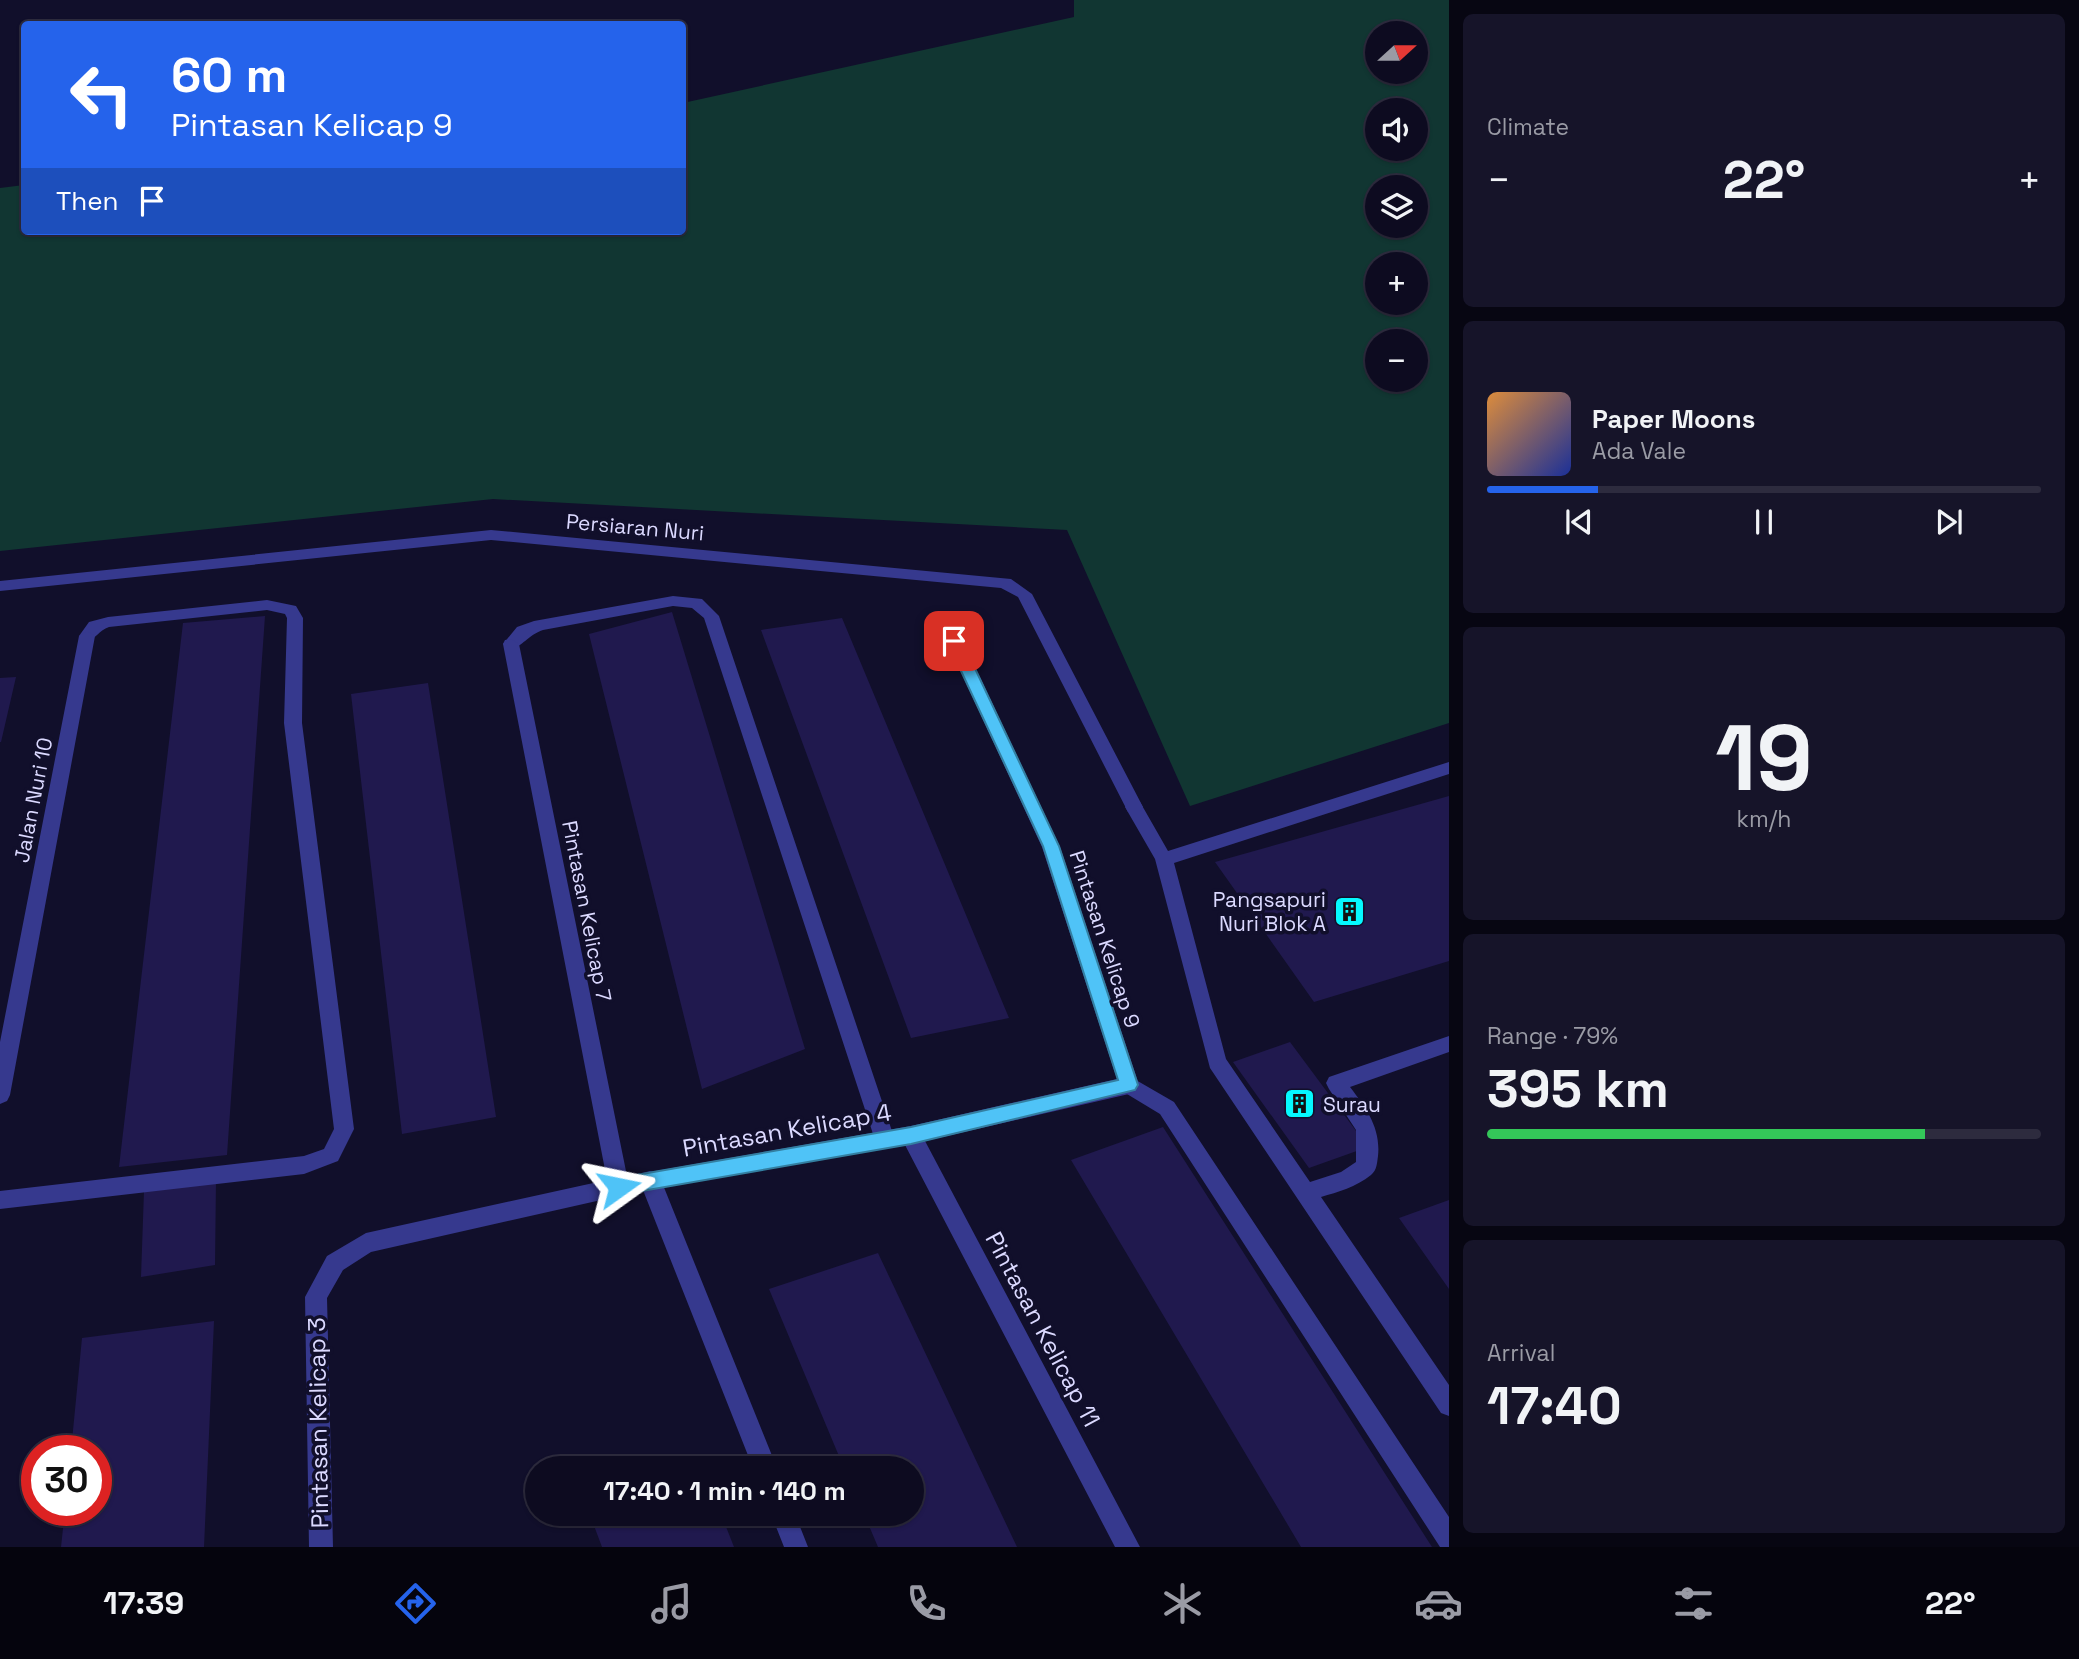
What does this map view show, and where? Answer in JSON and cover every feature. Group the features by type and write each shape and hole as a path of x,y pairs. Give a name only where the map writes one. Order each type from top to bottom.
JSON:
{"street":[{"name":"Persiaran Nuri","path":"0,586 491,535 1005,583 1024,594 1134,807 1164,859 1217,1062 1449,1405"},
{"name":"Pintasan Kelicap 7","path":"619,1187 510,644 523,631 540,625 673,601 696,603 711,616 885,1140"},
{"name":"Jalan Nuri 10","path":"0,1095 87,636 95,626 108,622 267,605 290,610 295,618 293,723 344,1129 331,1155 304,1165 0,1200"},
{"name":"Pintasan Kelicap 9","path":"944,618 1051,846 1129,1085"},
{"path":"1164,859 1449,768"},
{"path":"1306,1193 1348,1179 1366,1167 1370,1147 1366,1123 1336,1083 1449,1044"},
{"name":"Pintasan Kelicap 4","path":"335,1263 366,1243 650,1180 911,1135 1129,1085"},
{"path":"1129,1085 1167,1108 1449,1539"},
{"name":"Pintasan Kelicap 11","path":"911,1135 1128,1547"},
{"path":"650,1180 760,1456"},
{"name":"Pintasan Kelicap 3","path":"321,1547 316,1297 335,1263"},
{"path":"788,1526 796,1547"}],"green space":[{"path":"1074,0 1449,0 1449,723 1190,806 1067,530 493,499 0,551 0,188 21,185 21,235 686,235 686,102 1074,17"}],"building":[{"path":"672,612 805,1049 702,1089 589,634"},
{"path":"265,616 227,1155 119,1167 183,623"},
{"path":"842,618 1009,1018 911,1038 761,630"},
{"path":"16,677 1,742 0,742 0,678"},
{"path":"428,683 496,1117 402,1134 351,694"},
{"name":"Pangsapuri Nuri Blok A","path":"1449,796 1449,961 1314,1002 1215,862"},
{"name":"Surau","path":"1290,1042 1368,1147 1309,1168 1233,1062"},
{"path":"1163,1127 1432,1547 1301,1547 1071,1160"},
{"path":"216,1180 215,1265 141,1277 144,1191"},
{"path":"1449,1200 1449,1289 1399,1218"},
{"path":"878,1253 1017,1547 878,1547 869,1526 924,1526 924,1456 839,1456 769,1289"},
{"path":"214,1321 204,1547 61,1547 63,1526 112,1526 112,1435 73,1435 82,1338"},
{"path":"594,1526 726,1526 734,1547 602,1547"}],"place":[{"name":"Pangsapuri Nuri Blok A","path":"1349,911"},
{"name":"Surau","path":"1300,1104"}],"route":[{"path":"619,1187 911,1135 1129,1085 1051,846 954,641"}]}
